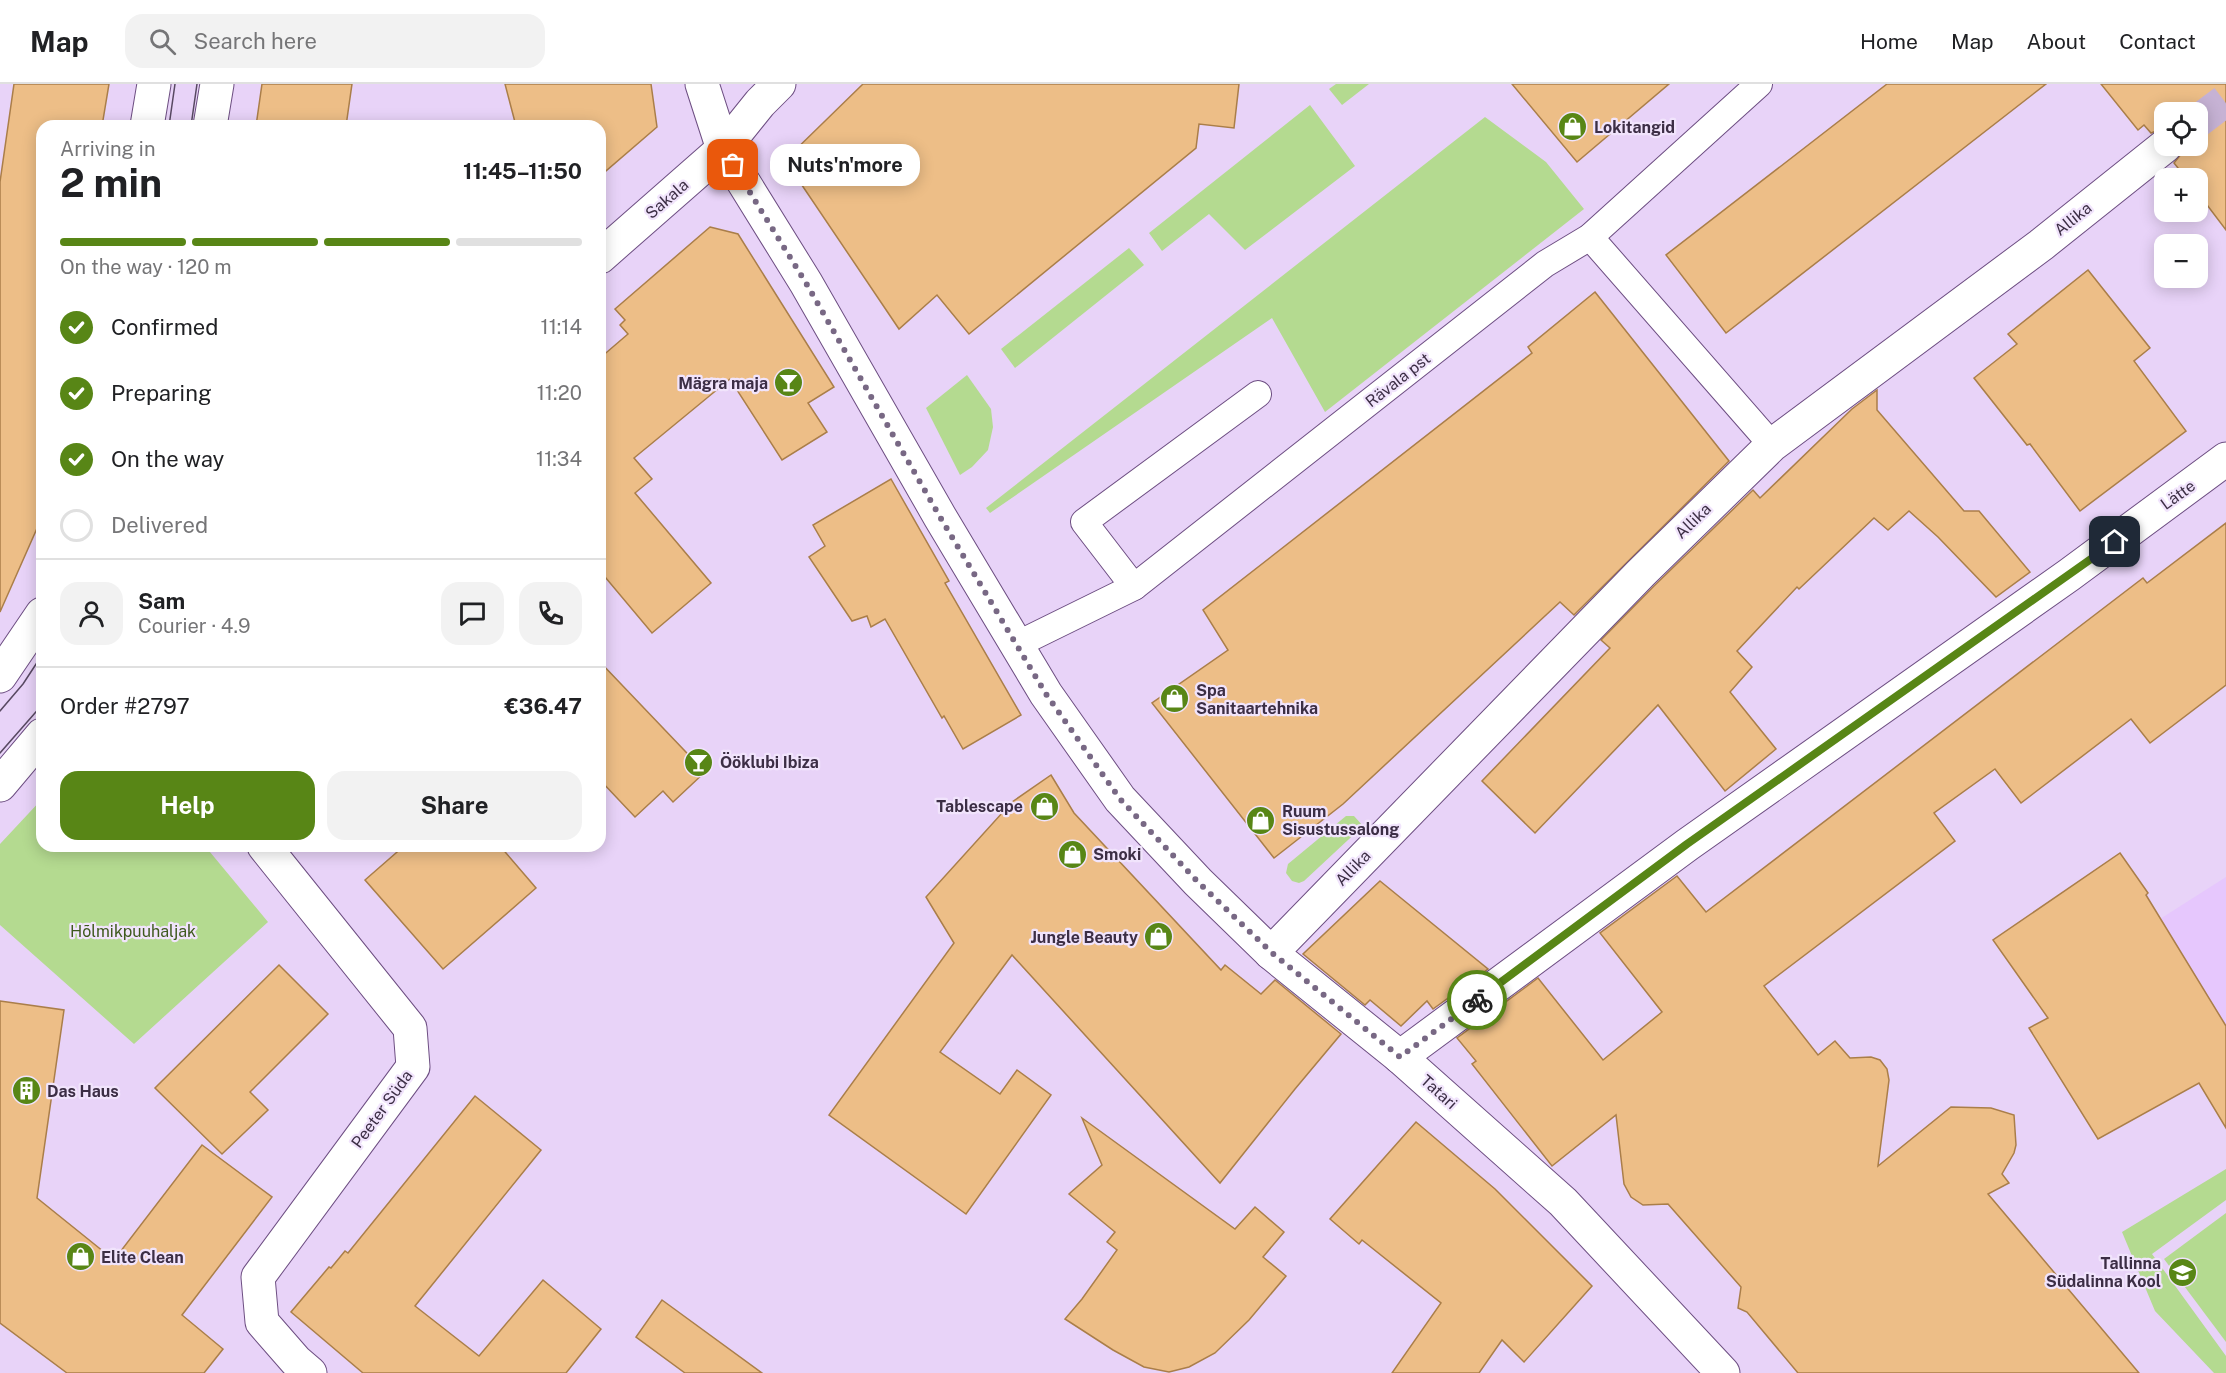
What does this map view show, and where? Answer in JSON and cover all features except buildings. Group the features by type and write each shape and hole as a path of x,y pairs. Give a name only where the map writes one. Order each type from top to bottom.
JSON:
{"street":[{"path":"148,120 154,84"},
{"path":"211,120 217,84"},
{"name":"Tatari","path":"702,84 723,150 806,283 1016,645 1046,694 1120,799 1198,882 1271,952 1400,1057 1563,1202 1723,1373"},
{"name":"Sakala","path":"606,253 723,150 760,103 779,84"},
{"name":"Allika","path":"1271,952 1641,573 1772,445 2041,245 2154,155"},
{"name":"Lätte","path":"1400,1057 1687,844 2069,575 2226,459"},
{"path":"0,676 36,623"},
{"path":"0,785 36,742"},
{"name":"Peeter Süda","path":"269,852 410,1028 412,1047 413,1067 258,1277 262,1322 296,1361 310,1373"}],"lane":[{"name":"Rävala pst","path":"1016,645 1134,587 1545,264 1590,237 1759,84"},
{"path":"1590,237 1772,445"},
{"path":"1134,587 1084,522 1258,394"}],"shaded area":[{"path":"2226,877 2226,1026 2160,919"}],"green space":[{"path":"1336,84 1369,84 1342,105 1329,89"},
{"path":"1310,105 1355,166 1245,250 1209,214 1162,251 1149,233"},
{"path":"1485,117 1546,162 1584,209 1325,412 1272,318 990,513 986,508"},
{"path":"1129,248 1144,265 1015,368 1001,349"},
{"path":"967,375 991,409 993,427 988,450 972,467 960,475 926,408"},
{"name":"Hõlmikpuuhaljak","path":"36,805 36,852 210,852 268,922 134,1044 0,925 0,844"},
{"path":"1346,816 1354,816 1363,826 1304,881 1299,883 1292,881 1286,873 1288,864"},
{"path":"2226,1169 2226,1200 2152,1254 2226,1356 2226,1373 2214,1373 2155,1311 2122,1232"},
{"path":"2226,1213 2226,1342 2164,1259"}],"tunnel":[{"path":"2208,114 2226,100"}],"tram line":[{"path":"170,120 175,84"},
{"path":"192,120 197,84"},
{"path":"0,711 36,664"},
{"path":"0,753 36,712"}],"way so far":[{"path":"733,165 806,283 940,517 1046,694 1120,799 1198,882 1271,952 1400,1057 1477,1000"}],"place":[{"name":"Lokitangid","path":"1573,127"},
{"name":"Nuts'n'more","path":"733,165"},
{"name":"Mägra maja","path":"789,383"},
{"name":"Spa Sanitaartehnika","path":"1175,699"},
{"name":"Ööklubi Ibiza","path":"699,762"},
{"name":"Tablescape","path":"1044,806"},
{"name":"Ruum Sisustussalong","path":"1261,820"},
{"name":"Smoki","path":"1072,854"},
{"name":"Jungle Beauty","path":"1159,937"},
{"name":"Das Haus","path":"26,1091"},
{"name":"Elite Clean","path":"80,1257"},
{"name":"Tallinna Südalinna Kool","path":"2182,1272"}],"route":[{"path":"1477,1000 1687,844 2115,542"}]}
